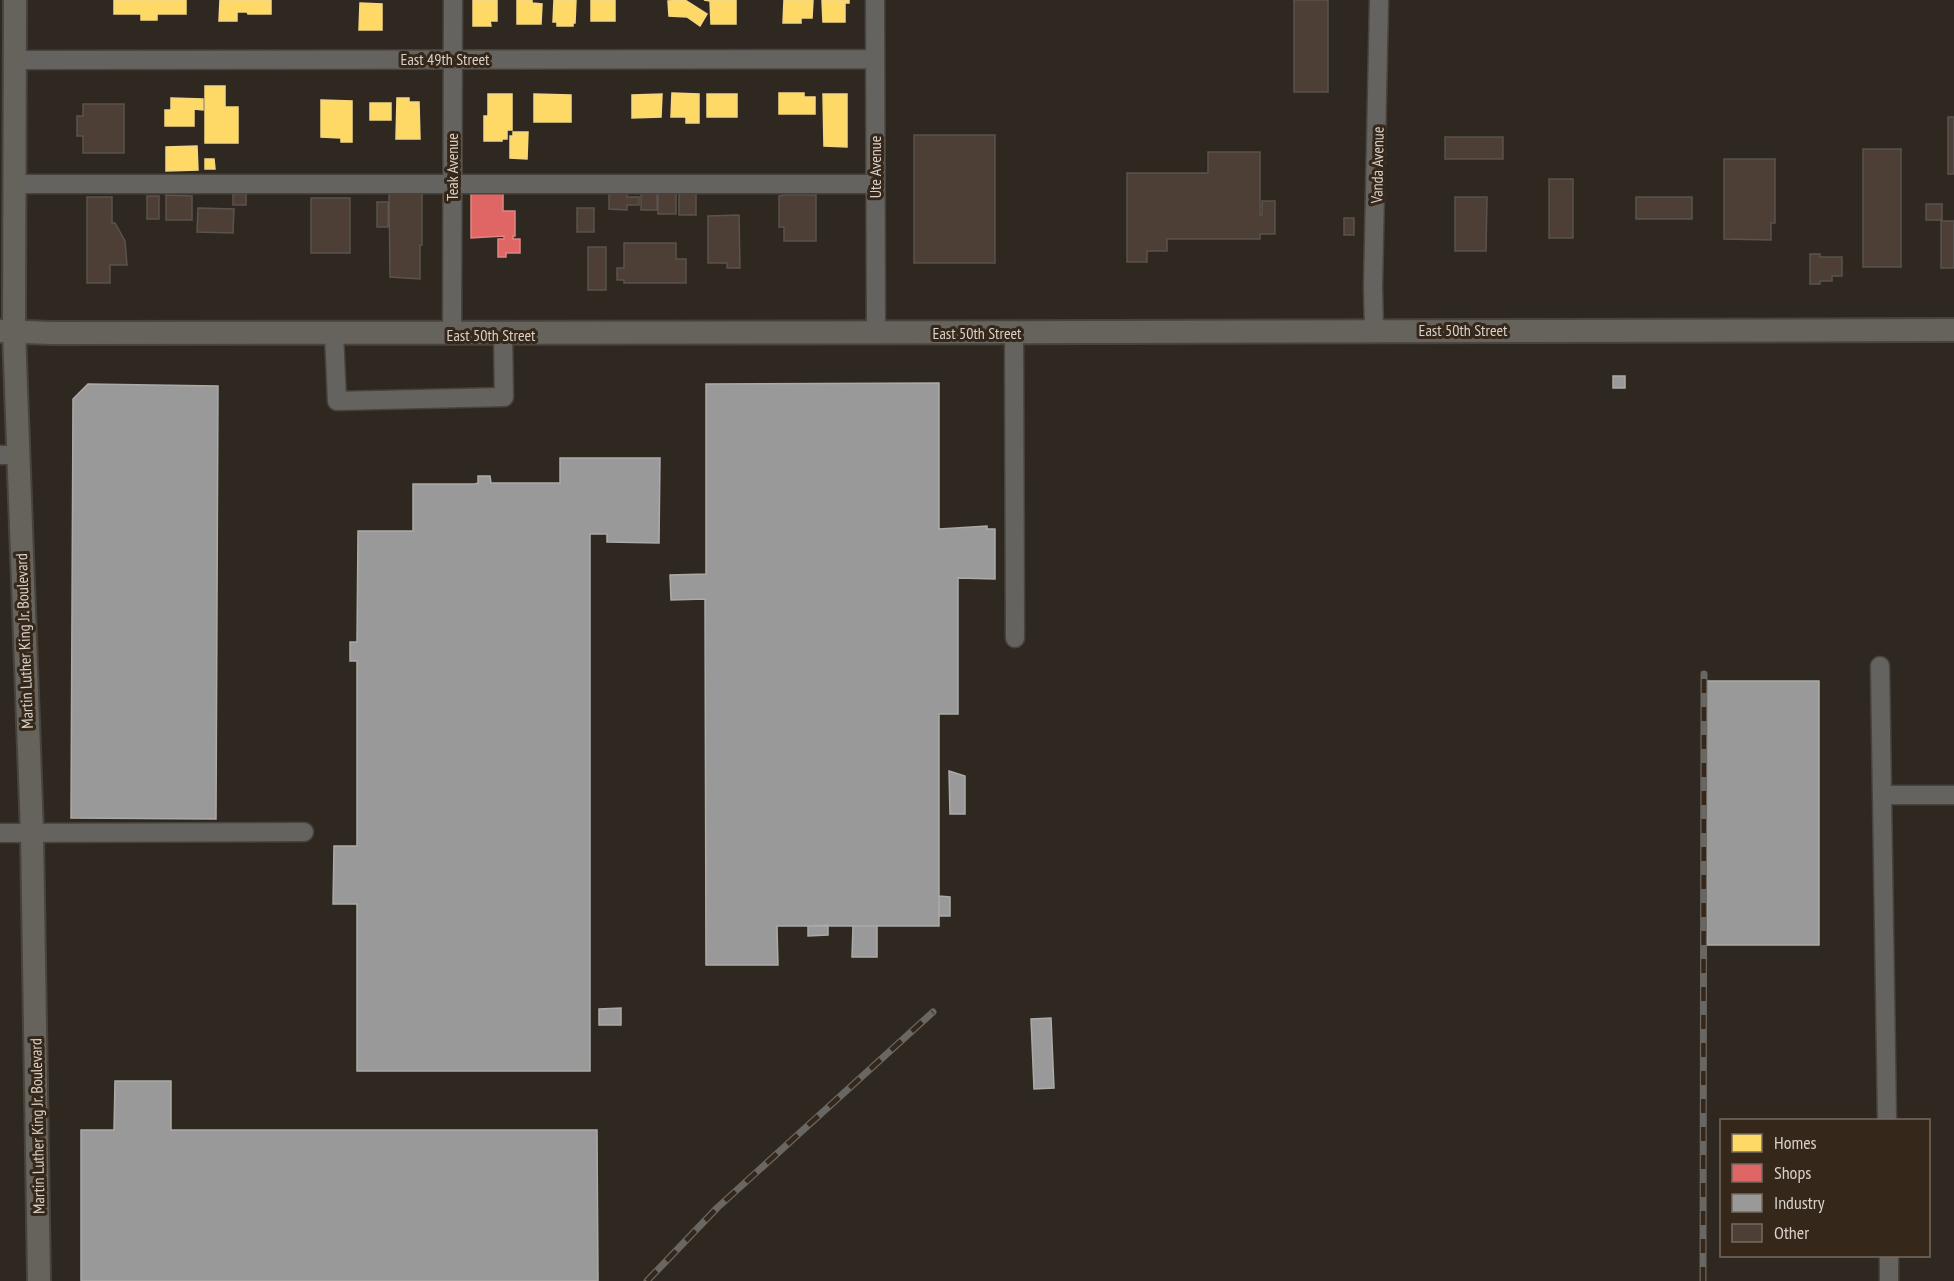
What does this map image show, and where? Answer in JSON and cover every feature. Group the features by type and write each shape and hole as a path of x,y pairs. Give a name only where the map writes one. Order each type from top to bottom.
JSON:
{"main road":[{"name":"Martin Luther King Jr. Boulevard","path":"15,0 14,184 7,331 9,455 32,833 39,1281"},
{"name":"East 50th Street","path":"7,331 503,335 1374,330 1954,330"}],"street":[{"name":"Teak Avenue","path":"452,335 453,0"},
{"name":"Ute Avenue","path":"875,0 876,334"},
{"name":"Vanda Avenue","path":"1374,330 1379,0"},
{"name":"East 49th Street","path":"14,60 875,59"},
{"path":"14,184 874,184"},
{"path":"1014,333 1015,639"},
{"path":"334,334 337,401 504,397 503,335"},
{"path":"1880,666 1887,1119"},
{"path":"1882,795 1954,795"},
{"path":"0,833 304,832"},
{"path":"1889,1257 1889,1281"}],"building: Homes":[{"path":"114,0 186,0 186,14 157,14 157,20 141,20 141,14 114,14"},
{"path":"220,0 271,0 271,14 237,12 237,21 219,21"},
{"path":"473,0 497,0 497,21 490,21 491,26 473,26"},
{"path":"517,0 532,0 532,3 542,4 541,24 517,24"},
{"path":"554,0 576,0 573,26 557,26 557,22 553,22"},
{"path":"591,0 615,0 615,21 591,21"},
{"path":"685,0 707,14 700,26 687,17 669,16 668,1"},
{"path":"704,0 736,0 736,24 711,24 710,1"},
{"path":"784,0 813,0 812,18 801,18 801,23 783,23"},
{"path":"822,0 849,0 849,3 845,3 845,22 823,22"},
{"path":"360,3 382,4 382,30 359,30"},
{"path":"205,86 225,86 225,107 238,107 238,143 205,143"},
{"path":"672,93 699,94 699,123 686,123 686,117 671,117"},
{"path":"779,93 804,93 804,97 815,97 815,114 779,114"},
{"path":"488,94 512,94 512,130 507,130 507,139 502,139 502,141 484,141 484,116 488,116"},
{"path":"534,94 571,95 571,122 534,122"},
{"path":"662,94 661,117 632,118 632,95"},
{"path":"707,94 737,94 737,117 707,117"},
{"path":"823,94 847,94 847,147 824,146"},
{"path":"171,98 203,99 203,110 194,109 194,126 165,126 165,110 171,110"},
{"path":"397,98 409,98 409,102 419,102 420,139 396,139"},
{"path":"321,100 352,101 352,142 341,142 341,138 321,137"},
{"path":"370,103 391,103 391,120 370,120"},
{"path":"513,132 528,132 527,159 510,158 510,136 513,136"},
{"path":"197,146 198,170 166,171 166,147"},
{"path":"205,159 214,159 215,169 205,169"}],"building: Shops":[{"path":"471,190 503,190 503,211 515,211 513,239 520,239 520,253 506,253 506,257 498,257 498,239 504,239 504,236 471,238"}],"building: Industry":[{"path":"1613,376 1625,376 1625,388 1613,388"},
{"path":"939,383 939,529 987,526 987,529 995,529 995,579 958,578 958,714 939,714 939,926 777,926 778,965 706,965 705,599 671,600 670,575 706,574 706,384"},
{"path":"88,384 218,386 216,819 71,818 73,399"},
{"path":"560,458 660,458 659,543 607,542 607,534 590,534 590,1071 357,1071 357,904 333,904 334,846 357,846 357,661 350,661 350,642 357,642 358,531 413,531 413,484 475,484 478,483 478,476 490,476 491,483 560,483"},
{"path":"1707,681 1819,681 1819,945 1707,945"},
{"path":"949,771 965,776 965,814 950,814"},
{"path":"939,896 950,897 950,916 939,916"},
{"path":"828,925 828,935 808,936 808,926"},
{"path":"853,926 877,926 877,957 852,957"},
{"path":"621,1008 621,1025 599,1025 599,1009"},
{"path":"1051,1018 1054,1088 1034,1089 1031,1019"},
{"path":"115,1081 171,1081 171,1130 597,1130 598,1281 81,1281 81,1130 114,1130"}],"building: Other":[{"path":"1294,0 1328,0 1328,92 1294,92"},
{"path":"83,104 124,104 124,153 83,153 83,136 77,136 77,116 83,116"},
{"path":"1948,117 1954,117 1954,174 1948,174"},
{"path":"914,135 995,135 995,263 914,263"},
{"path":"1445,137 1503,137 1503,159 1445,159"},
{"path":"1863,149 1901,149 1901,267 1863,267"},
{"path":"1208,152 1260,152 1260,215 1262,215 1262,201 1275,201 1275,234 1260,234 1260,239 1167,239 1167,251 1147,251 1147,262 1127,262 1127,173 1208,173"},
{"path":"1724,159 1775,159 1775,223 1771,223 1771,240 1724,239"},
{"path":"1549,179 1573,179 1573,238 1549,238"},
{"path":"389,191 422,191 420,279 390,277"},
{"path":"658,191 676,191 676,214 658,214"},
{"path":"679,191 696,191 696,215 679,215"},
{"path":"609,192 627,192 627,197 639,197 639,205 627,205 627,210 609,209"},
{"path":"641,192 657,192 657,210 641,210"},
{"path":"233,194 246,194 246,205 233,205"},
{"path":"166,195 192,196 192,220 166,220"},
{"path":"816,195 816,241 784,241 784,227 779,227 779,196"},
{"path":"147,196 159,196 159,219 147,219"},
{"path":"87,197 112,197 112,223 115,223 125,241 127,265 110,265 110,283 87,283"},
{"path":"1455,197 1487,197 1486,251 1455,251"},
{"path":"1636,197 1692,197 1692,219 1636,219"},
{"path":"311,198 350,198 350,253 311,253"},
{"path":"377,202 388,202 388,227 377,227"},
{"path":"1926,204 1942,204 1942,220 1926,220"},
{"path":"198,208 234,209 233,233 197,232"},
{"path":"577,208 594,208 594,232 577,232"},
{"path":"739,215 740,268 727,268 727,263 708,263 708,216"},
{"path":"1344,218 1354,218 1354,235 1344,235"},
{"path":"1941,221 1954,221 1954,268 1941,268"},
{"path":"624,243 676,243 676,259 686,259 686,283 624,283 624,280 617,280 617,268 624,268"},
{"path":"588,247 606,247 606,290 588,290"},
{"path":"1810,254 1820,254 1820,257 1842,257 1842,276 1832,276 1832,281 1820,281 1820,284 1810,284"}],"railway":[{"path":"1703,1281 1704,674"},
{"path":"647,1281 717,1208 933,1012"}]}
